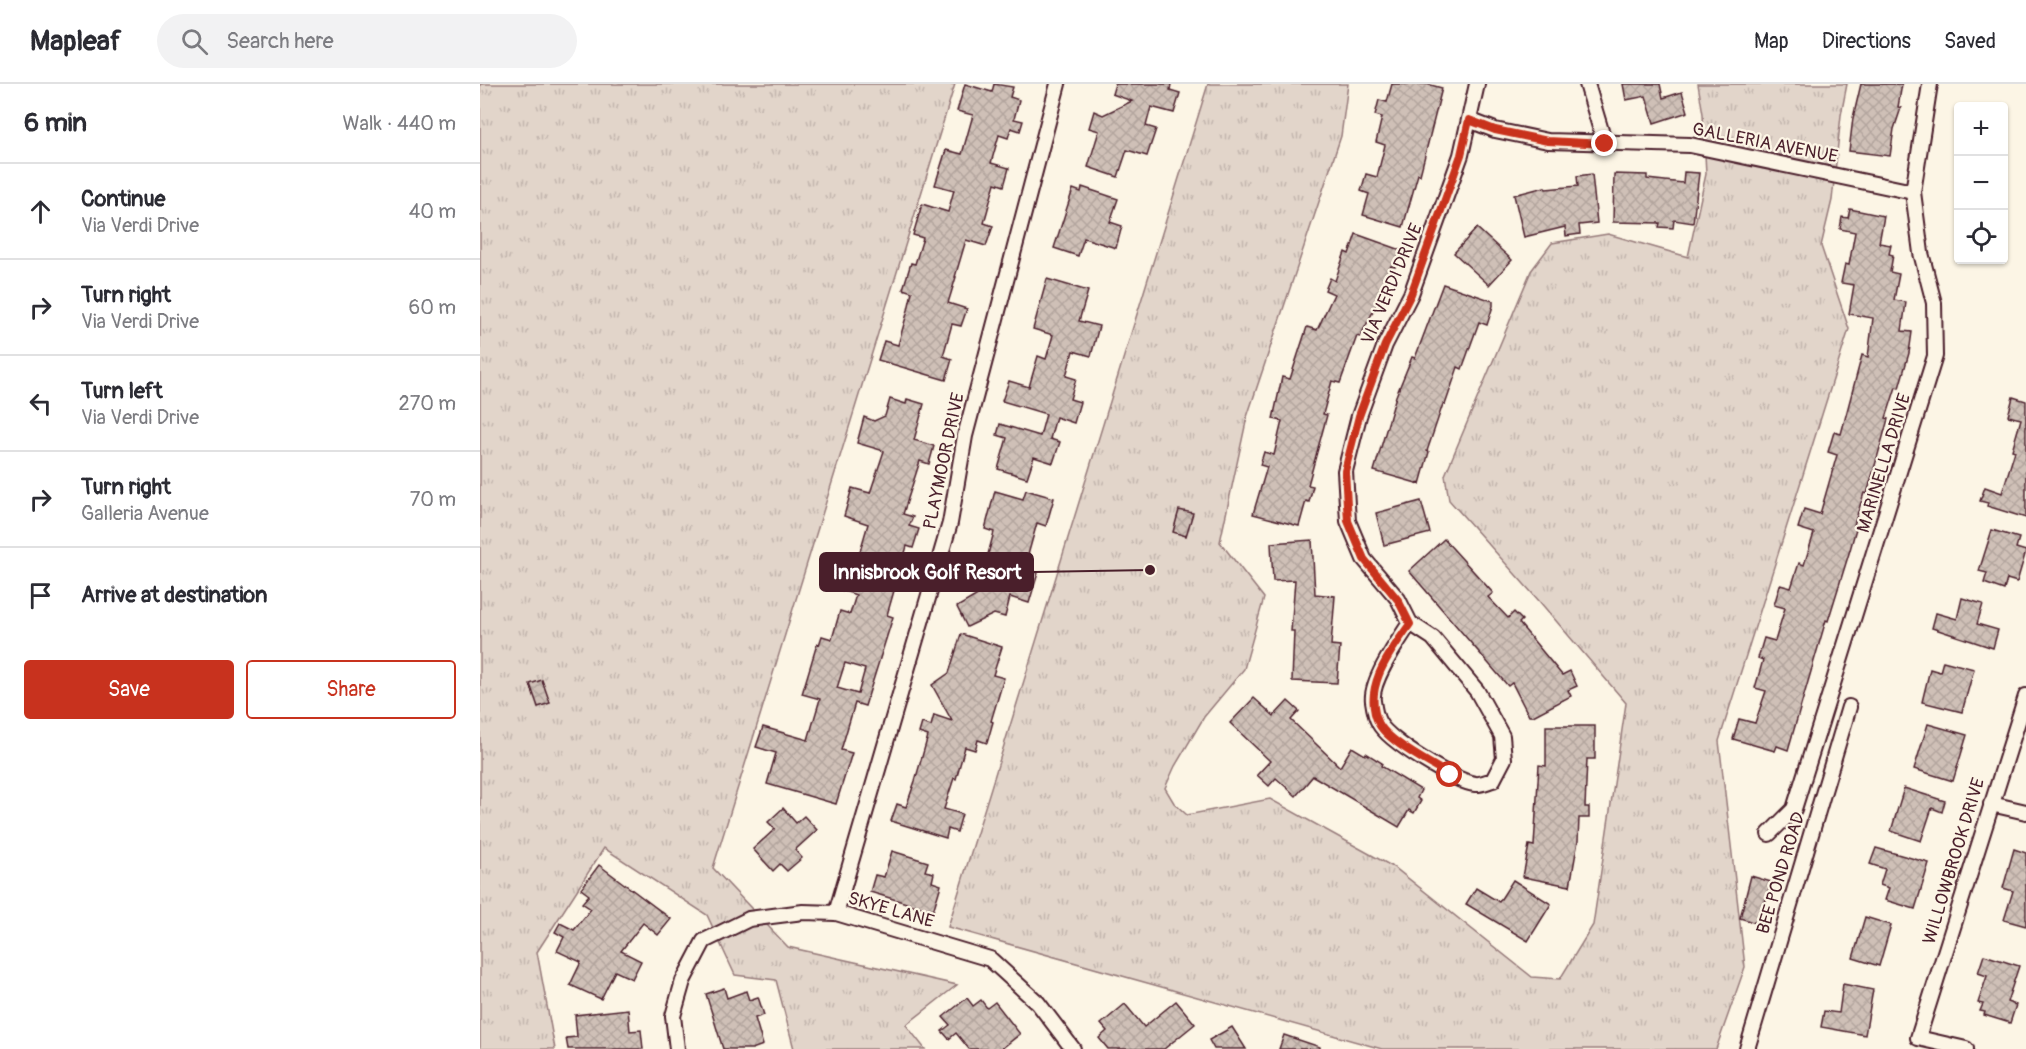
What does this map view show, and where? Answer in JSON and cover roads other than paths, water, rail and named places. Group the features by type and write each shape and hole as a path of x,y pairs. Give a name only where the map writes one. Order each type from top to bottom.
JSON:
{"street":[{"name":"PLAYMOOR DRIVE","path":"836,913 950,524 965,436 1058,84"},
{"name":"VIA VERDI DRIVE","path":"1410,624 1379,674 1372,699 1380,725 1402,746 1450,775 1476,784 1493,780 1504,759 1502,736 1477,692 1433,638 1410,624 1398,600 1364,559 1348,521 1345,471 1359,416 1385,345 1411,294 1461,155 1477,84"},
{"path":"1587,84 1605,144"},
{"name":"MARINELLA DRIVE","path":"1768,834 1794,809 1935,356 1934,303 1921,253 1913,192 1930,84"},
{"name":"GALLERIA AVENUE","path":"1469,120 1495,130 1548,141 1690,145 1913,192"},
{"name":"WILLOWBROOK DRIVE","path":"1966,1049 1918,1038 2026,696"},
{"name":"BEE POND ROAD","path":"1747,1049 1849,708"},
{"path":"1991,804 2026,812"},
{"name":"SKYE LANE","path":"677,1049 673,1016 683,981 704,941 749,919 803,912 836,913 990,959 1038,1003 1073,1049"}],"place":[{"name":"Innisbrook Golf Resort","path":"1150,570"}]}
